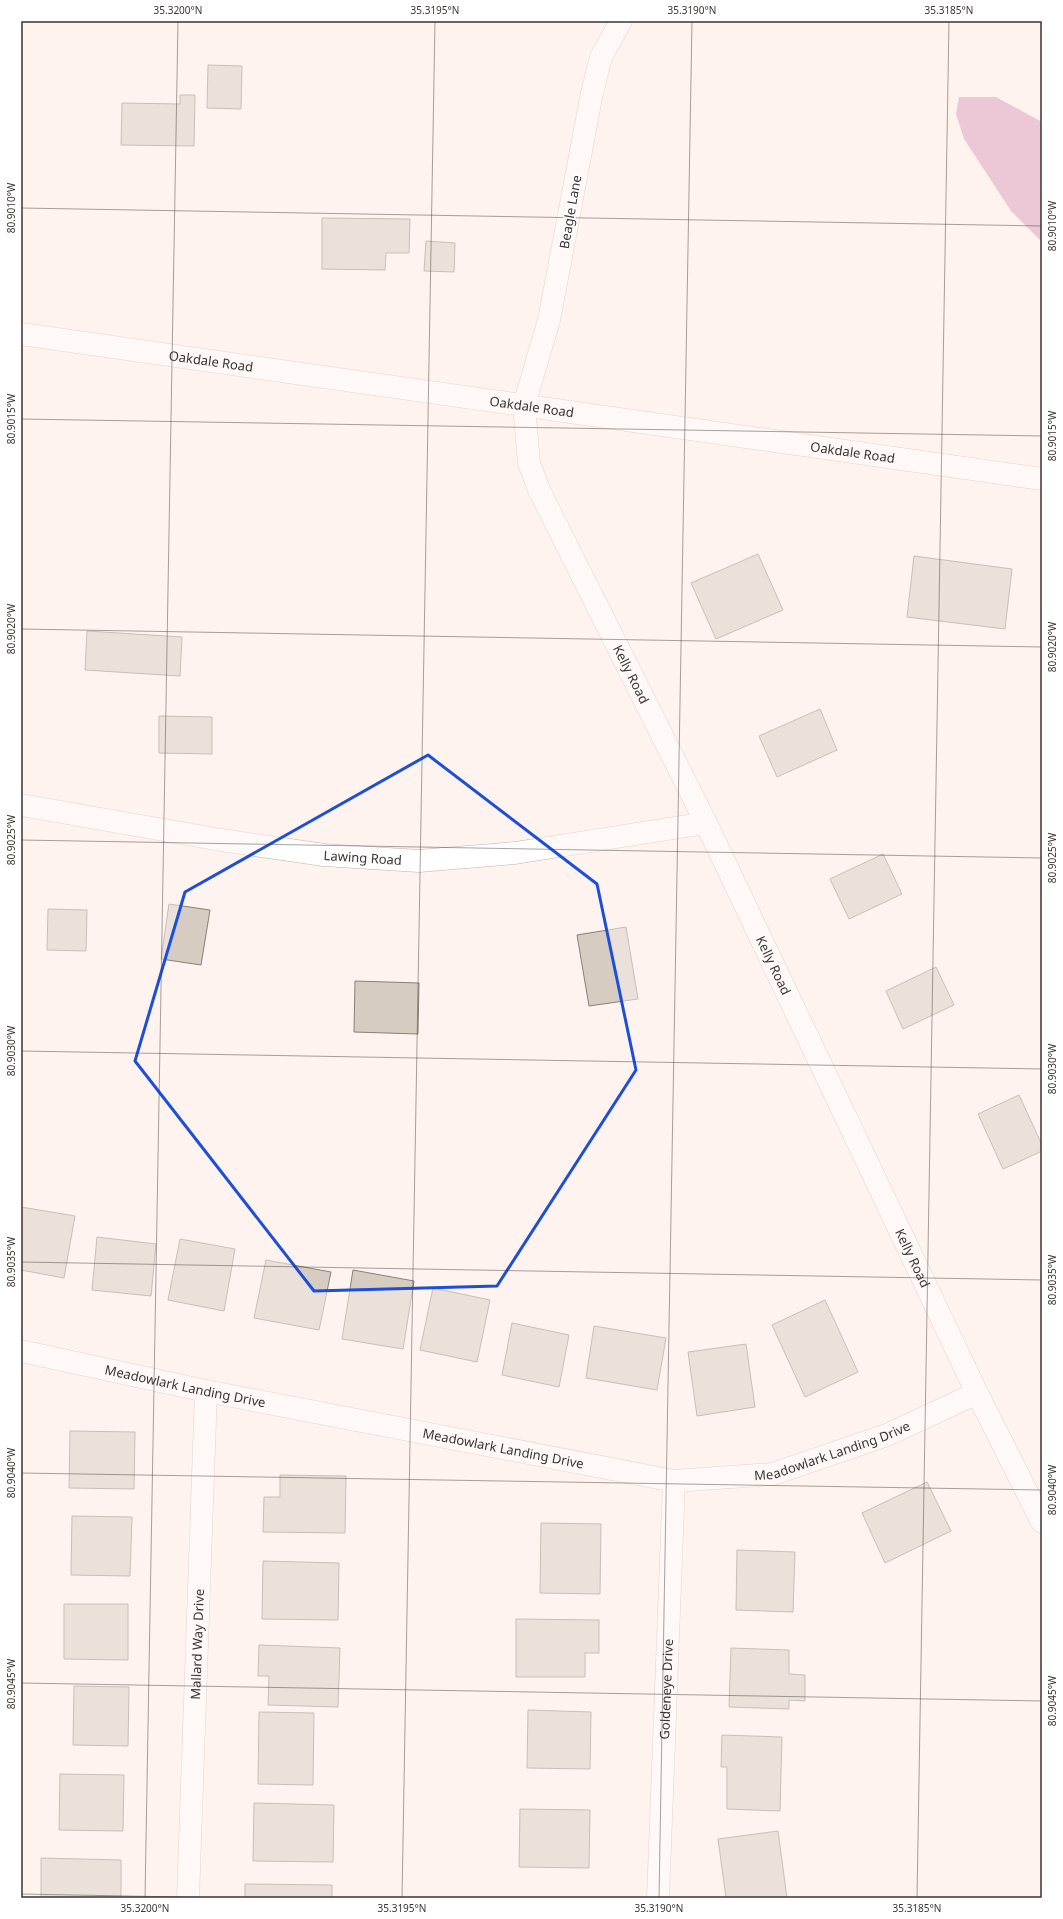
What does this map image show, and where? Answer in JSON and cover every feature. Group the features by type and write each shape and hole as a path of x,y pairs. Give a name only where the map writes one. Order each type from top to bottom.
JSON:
{"street":[{"name":"Beagle Lane","path":"524,405 549,320 592,93 602,57 621,21"},
{"name":"Oakdale Road","path":"21,334 1042,479"},
{"name":"Kelly Road","path":"524,405 529,463 539,490 706,823 977,1393 1042,1522"},
{"name":"Lawing Road","path":"21,805 221,840 324,855 419,861 514,853 706,823"},
{"name":"Meadowlark Landing Drive","path":"21,1351 206,1391 674,1481 773,1474 887,1436 977,1393"},
{"name":"Mallard Way Drive","path":"188,1898 206,1391"},
{"name":"Goldeneye Drive","path":"658,1898 674,1481"}],"highlighted area":[{"path":"428,755 597,884 636,1070 497,1286 314,1291 135,1061 185,892"}],"shaded area":[{"path":"959,97 996,97 1042,122 1042,242 1011,211 964,139 956,114"}],"building":[{"path":"208,65 242,66 241,109 207,108"},
{"path":"180,95 195,95 194,146 121,145 122,103 180,104"},
{"path":"322,218 410,219 409,253 386,253 385,270 322,269"},
{"path":"426,241 455,243 454,272 424,271"},
{"path":"758,554 783,610 716,639 691,583"},
{"path":"914,556 1012,569 1005,629 907,617"},
{"path":"87,631 182,637 180,676 85,670"},
{"path":"820,709 837,750 777,777 759,736"},
{"path":"159,716 212,717 212,754 159,753"},
{"path":"883,854 902,894 849,919 830,879"},
{"path":"169,904 210,910 201,965 161,959"},
{"path":"48,909 87,910 86,951 47,950"},
{"path":"626,927 638,999 589,1006 577,935"},
{"path":"936,967 954,1005 903,1029 886,991"},
{"path":"355,981 419,983 418,1034 354,1032"},
{"path":"1019,1095 1042,1145 1042,1151 1003,1169 978,1114"},
{"path":"21,1207 75,1216 64,1278 21,1270"},
{"path":"97,1237 156,1244 151,1296 92,1290"},
{"path":"180,1239 235,1249 224,1311 168,1300"},
{"path":"266,1260 331,1272 319,1330 254,1318"},
{"path":"353,1270 414,1281 403,1349 342,1339"},
{"path":"433,1288 490,1300 477,1362 420,1350"},
{"path":"825,1300 858,1372 805,1397 772,1325"},
{"path":"512,1323 569,1335 559,1387 502,1375"},
{"path":"594,1326 666,1338 657,1390 586,1378"},
{"path":"746,1344 755,1407 697,1416 688,1352"},
{"path":"70,1431 135,1432 134,1489 69,1488"},
{"path":"280,1475 346,1476 345,1533 263,1532 264,1497 280,1497"},
{"path":"927,1482 951,1531 885,1563 862,1513"},
{"path":"72,1516 132,1517 130,1576 71,1575"},
{"path":"541,1523 601,1524 600,1594 540,1593"},
{"path":"737,1550 795,1552 793,1612 736,1610"},
{"path":"263,1561 339,1563 338,1620 262,1619"},
{"path":"64,1604 128,1604 128,1660 64,1659"},
{"path":"516,1619 599,1620 599,1653 585,1653 585,1677 516,1677"},
{"path":"259,1645 340,1648 338,1707 268,1705 269,1676 258,1676"},
{"path":"731,1648 789,1650 789,1674 805,1675 805,1701 789,1700 789,1709 729,1707"},
{"path":"74,1686 129,1687 128,1746 73,1745"},
{"path":"528,1710 591,1712 590,1769 527,1768"},
{"path":"259,1712 314,1713 313,1785 258,1784"},
{"path":"722,1735 782,1737 780,1811 727,1809 727,1767 721,1767"},
{"path":"60,1774 124,1775 123,1831 59,1830"},
{"path":"254,1803 334,1805 333,1862 253,1861"},
{"path":"520,1809 590,1810 589,1868 519,1867"},
{"path":"778,1831 787,1898 726,1898 718,1839"},
{"path":"41,1858 121,1860 121,1898 41,1898"},
{"path":"245,1884 332,1885 332,1898 245,1898"}]}
